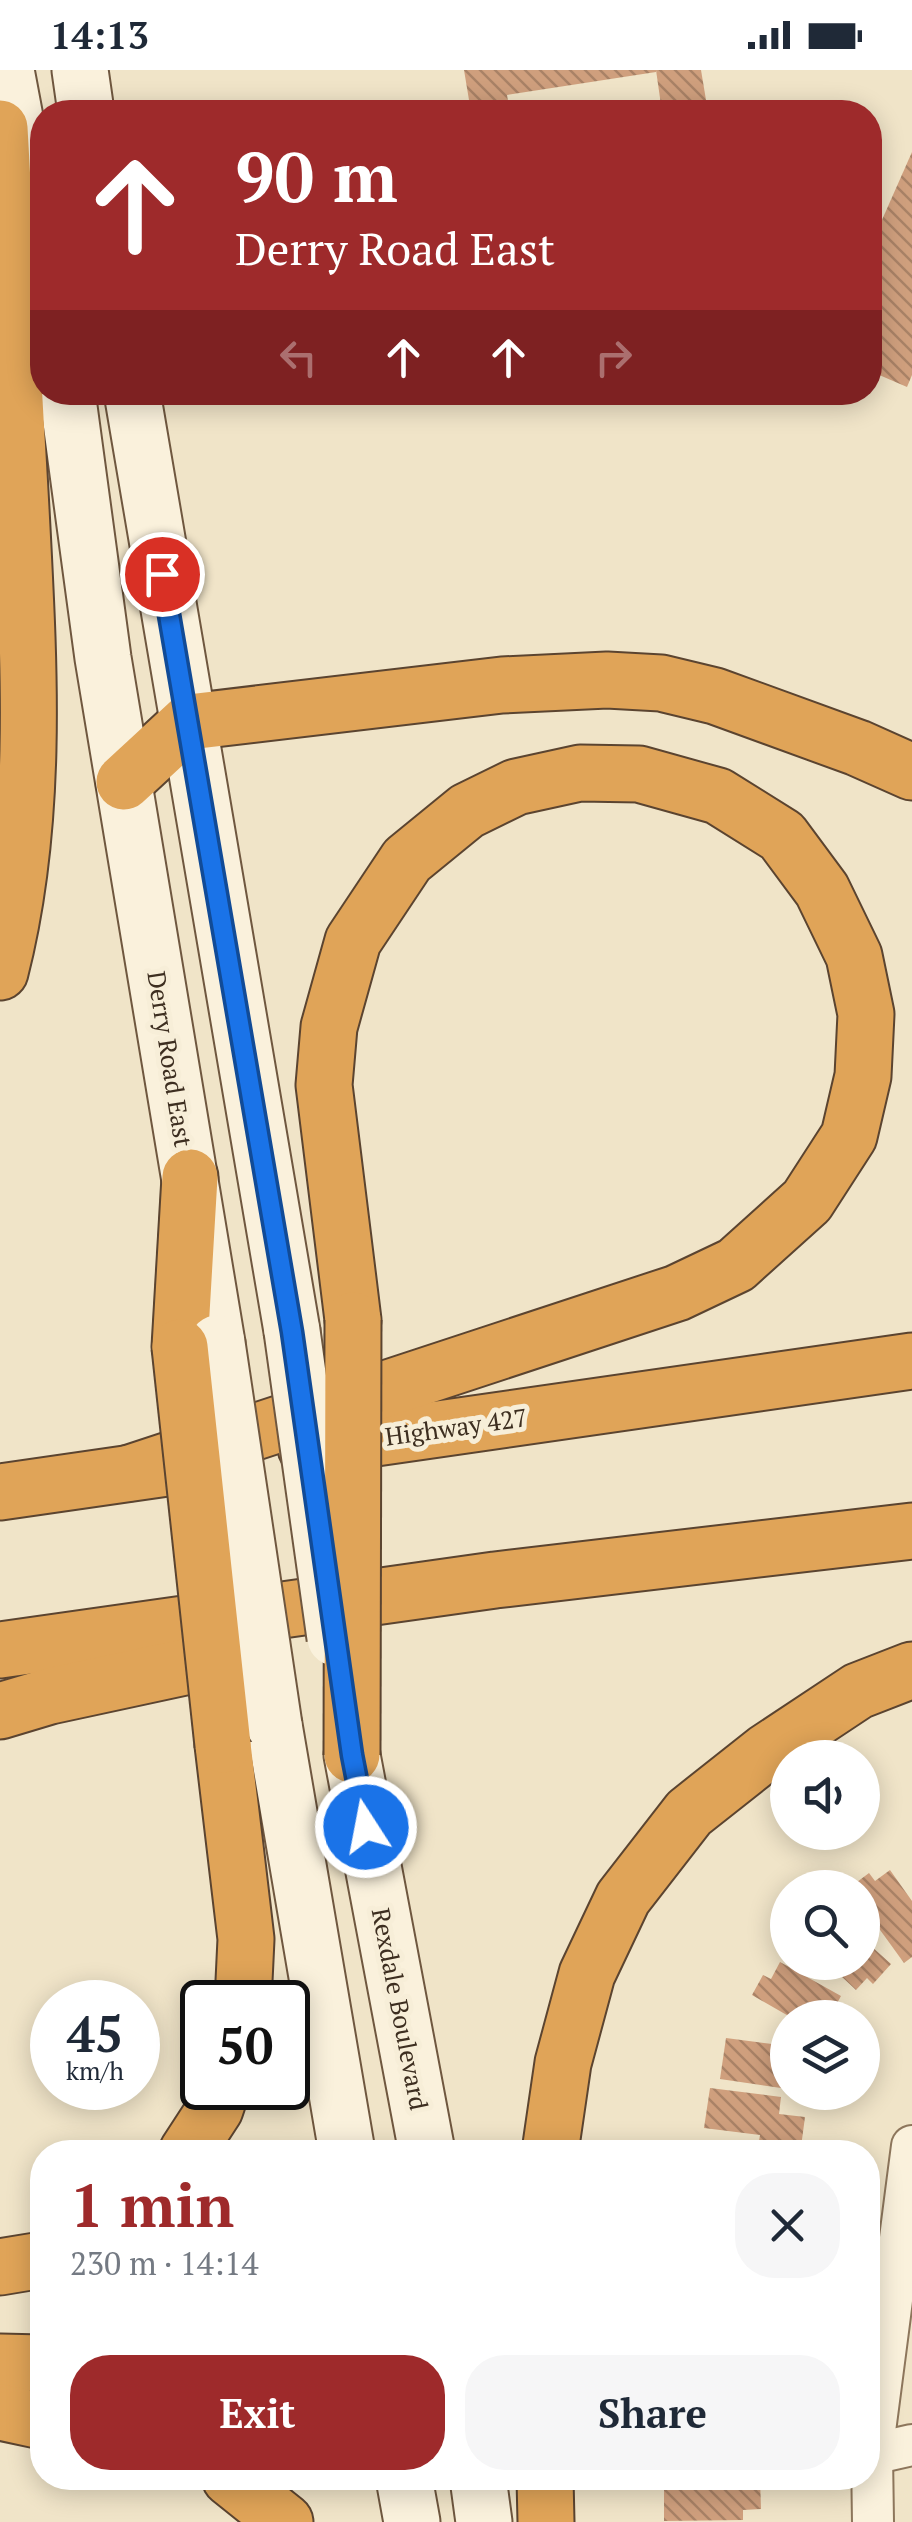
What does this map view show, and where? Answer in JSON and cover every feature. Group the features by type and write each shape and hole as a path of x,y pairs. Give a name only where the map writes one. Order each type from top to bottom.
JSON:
{"highway":[{"path":"0,128 30,672 25,816 13,920 0,972"},
{"path":"124,782 189,722 502,685 606,680 661,683 714,696 858,748 912,772"},
{"path":"130,1473 677,1294 736,1264 807,1200 849,1136 863,1076 866,1014 854,956 822,890 782,836 718,796 639,774 580,773 516,786 467,811 408,860 353,942 329,1027 324,1085 354,1320 352,1755"},
{"path":"190,1178 223,1745 246,1939 244,1980"},
{"name":"Highway 427","path":"0,1492 912,1361"},
{"path":"0,1650 495,1580 912,1531"},
{"path":"0,1711 50,1696 420,1617 495,1580"},
{"path":"552,2140 563,2063 586,1974 623,1898 688,1813 766,1752 858,1691 912,1670"},
{"path":"195,2140 214,2110"},
{"path":"0,2267 30,2262"},
{"path":"0,2362 30,2362"},
{"path":"0,2412 30,2418"},
{"path":"245,2490 285,2522"},
{"path":"545,2490 546,2522"}],"main road":[{"path":"6,70 30,197"},
{"path":"80,70 84,100"},
{"name":"Derry Road East","path":"70,405 103,658 190,1178"},
{"path":"134,405 189,722"},
{"name":"Rexdale Boulevard","path":"189,722 292,1332 352,1755 424,2140"},
{"path":"199,1345 274,1725 345,2140"},
{"path":"406,2490 412,2522"},
{"path":"480,2490 484,2522"}],"street":[{"path":"880,2392 912,2146"},
{"path":"880,2452 912,2446"},
{"path":"873,2490 873,2522"}],"building":[{"path":"464,70 656,70 507,95 508,100 469,100"},
{"path":"656,70 701,70 706,100 660,100"},
{"path":"912,152 912,375 907,387 882,376 882,220"},
{"path":"890,1870 912,1901 912,1957 904,1963 880,1930 880,1877"},
{"path":"880,1954 891,1964 880,1976"},
{"path":"763,1975 770,1980 812,1980 841,1996 839,2000 770,2000 770,2005 752,1995"},
{"path":"845,1980 865,1980 856,1990"},
{"path":"726,2038 770,2044 770,2086 720,2079"},
{"path":"710,2088 770,2096 770,2110 805,2117 802,2140 759,2140 760,2135 704,2128"},
{"path":"664,2490 760,2490 761,2509 743,2510 743,2520 664,2521"}],"route":[{"path":"162,574 292,1332 352,1755 366,1827"}]}
